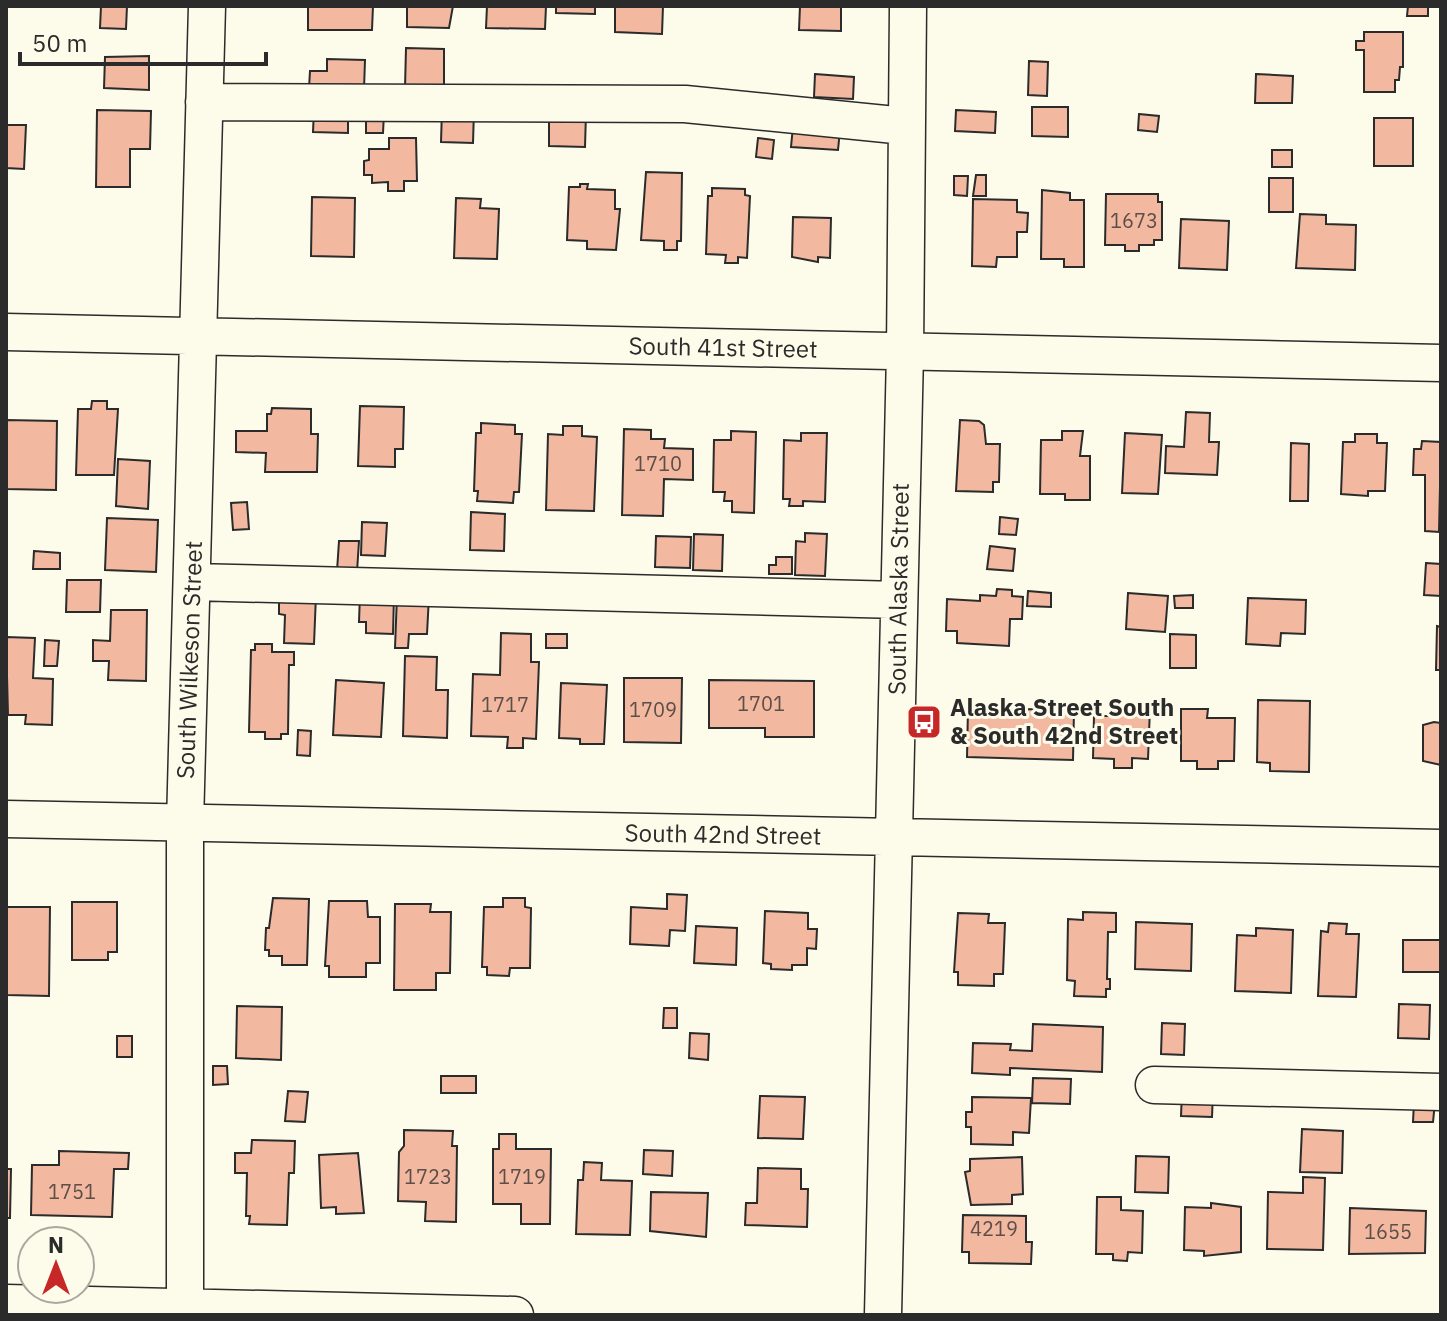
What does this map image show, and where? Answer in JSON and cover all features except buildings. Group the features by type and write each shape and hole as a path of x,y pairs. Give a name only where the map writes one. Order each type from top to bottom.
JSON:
{"street":[{"name":"South Wilkeson Street","path":"185,1311 185,824 207,6"},
{"name":"South Alaska Street","path":"883,1315 905,353 908,6"},
{"path":"204,102 685,104 905,126"},
{"name":"South 41st Street","path":"6,332 1441,363"},
{"path":"192,582 899,600"},
{"name":"South 42nd Street","path":"6,819 1441,848"},
{"path":"1154,1085 1441,1092"},
{"path":"6,1303 185,1311 515,1315"}],"place":[{"name":"Alaska Street South & South 42nd Street","path":"924,722"}]}
